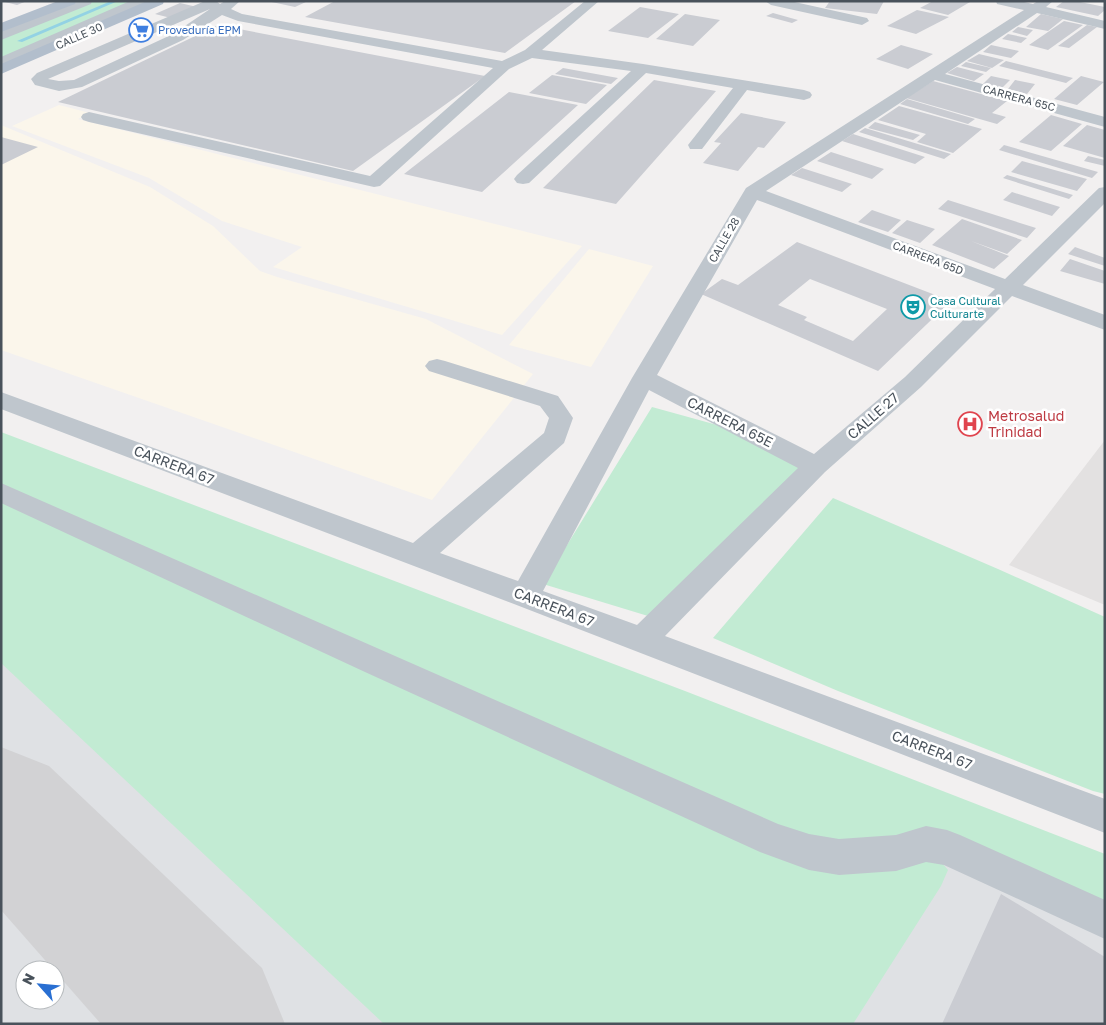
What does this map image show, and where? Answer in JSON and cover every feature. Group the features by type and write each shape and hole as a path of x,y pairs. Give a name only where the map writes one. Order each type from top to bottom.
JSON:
{"main road":[{"path":"1,28 70,1"},
{"name":"CALLE 30","path":"1,70 158,1"}],"street":[{"path":"1,36 86,1"},
{"path":"1,62 142,1"},
{"path":"196,1 222,5 238,17 504,66"},
{"path":"89,117 374,182 504,66 530,53 593,1"},
{"path":"771,1 862,21"},
{"path":"1002,1 1041,5 1105,25"},
{"path":"222,5 178,37 77,84 59,86 40,82 39,78 42,76 131,38 172,21 222,5"},
{"name":"CALLE 28","path":"525,596 644,378 752,192 1041,5"},
{"path":"129,14 172,21"},
{"path":"91,31 131,38"},
{"path":"530,53 643,68 804,95"},
{"path":"523,179 643,68"},
{"name":"CARRERA 65C","path":"933,75 1105,122"},
{"path":"696,145 743,85"},
{"name":"CARRERA 65D","path":"752,192 1105,323"},
{"name":"CALLE 27","path":"642,640 816,466 913,382 1105,192"},
{"path":"417,556 555,437 561,418 549,401 437,366"},
{"name":"CARRERA 65E","path":"644,378 816,466"},
{"name":"CARRERA 67","path":"1,400 1105,816"},
{"path":"1,492 385,667 773,840 809,852 839,857 896,853 926,844 947,848 1105,920"}],"shaded area":[{"path":"59,105 90,113 78,119 582,246 502,335 273,267 302,247 222,221 149,178 12,126"},
{"path":"1,125 150,187 213,226 260,271 426,319 533,374 432,500 1,350"},
{"path":"589,249 653,266 591,367 509,345"},
{"path":"1105,440 1105,605 1009,565"},
{"path":"1,454 1105,885 1105,1024 1,1024"}],"green space":[{"path":"93,1 135,1 1,58 1,38"},
{"path":"652,407 728,428 802,467 648,616 543,584"},
{"path":"1,432 685,691 1105,854 1105,910 978,854 830,849 1,486"},
{"path":"833,498 1105,617 1105,794 1093,791 838,691 713,638"},
{"path":"1,499 710,820 901,859 942,863 948,870 941,886 853,1024 384,1024 1,663"}],"building":[{"path":"1,1 27,1 17,5"},
{"path":"267,1 308,1 295,7"},
{"path":"335,1 576,1 505,53 305,17"},
{"path":"830,1 884,1 877,14 825,8"},
{"path":"933,1 970,2 948,15 920,8"},
{"path":"1064,1 1075,1 1105,7 1105,10 1098,16 1056,7"},
{"path":"180,3 197,7 171,18 155,14"},
{"path":"640,7 679,14 648,38 608,31"},
{"path":"917,10 949,17 916,34 887,26"},
{"path":"773,13 798,20 792,23 766,16"},
{"path":"685,14 720,20 693,46 656,39"},
{"path":"1041,14 1063,19 1048,31 1026,27"},
{"path":"1064,21 1083,25 1048,50 1029,45"},
{"path":"218,25 485,76 353,171 58,102"},
{"path":"1087,25 1097,27 1069,48 1058,46"},
{"path":"1018,27 1033,30 1027,36 1012,32"},
{"path":"1008,34 1027,38 1021,43 1002,39"},
{"path":"901,45 933,54 908,69 876,59"},
{"path":"991,45 1019,51 1011,58 983,52"},
{"path":"979,54 1004,60 992,68 967,61"},
{"path":"1006,61 1073,78 1066,83 999,66"},
{"path":"966,62 991,68 986,72 961,66"},
{"path":"957,67 984,74 974,81 947,73"},
{"path":"563,68 618,78 611,84 555,74"},
{"path":"552,75 607,85 586,104 529,93"},
{"path":"991,76 1010,80 1002,88 983,84"},
{"path":"1081,76 1104,82 1077,105 1054,99"},
{"path":"654,80 716,91 616,204 543,188"},
{"path":"1015,80 1035,84 1027,94 1008,89"},
{"path":"933,81 1007,101 992,113 1006,117 997,124 906,98"},
{"path":"509,92 578,105 482,192 404,174"},
{"path":"907,99 975,119 968,124 900,104"},
{"path":"899,106 982,129 953,153 917,142 926,134 878,120"},
{"path":"741,113 786,122 764,148 758,147 738,171 703,163 721,143 714,142"},
{"path":"1051,115 1082,124 1051,151 1019,142"},
{"path":"875,122 920,135 913,140 868,128"},
{"path":"1087,125 1105,130 1105,158 1063,146"},
{"path":"865,128 951,154 944,159 859,132"},
{"path":"853,134 925,157 915,164 842,141"},
{"path":"1,137 38,147 1,165"},
{"path":"1004,145 1098,172 1092,178 999,150"},
{"path":"831,152 884,169 872,179 817,161"},
{"path":"1088,156 1105,160 1105,166 1084,161"},
{"path":"1022,161 1087,179 1077,191 1011,172"},
{"path":"802,168 852,184 842,192 791,175"},
{"path":"1007,175 1073,195 1069,199 1003,178"},
{"path":"1012,192 1060,207 1052,216 1003,200"},
{"path":"948,200 1036,228 1027,238 938,209"},
{"path":"872,210 901,220 888,232 858,222"},
{"path":"962,219 1022,240 1007,254 971,241 1009,256 994,269 932,245"},
{"path":"907,220 935,229 920,243 892,233"},
{"name":"Casa Cultural Culturarte","path":"797,242 951,301 878,371 701,294 722,279 738,285","holes":["810,279 887,309 853,341 804,320 807,317 778,305"]},
{"path":"1075,247 1105,258 1105,266 1068,254"},
{"path":"1070,259 1105,271 1105,284 1060,271"},
{"path":"1001,894 1105,957 1105,1024 942,1024"}],"waterway":[{"path":"20,41 116,1"}],"taxiway":[{"path":"1,810 206,1024"}],"place":[{"name":"Proveduría EPM","path":"141,30"},
{"name":"Casa Cultural Culturarte","path":"913,307"},
{"name":"Metrosalud Trinidad","path":"970,424"}]}
